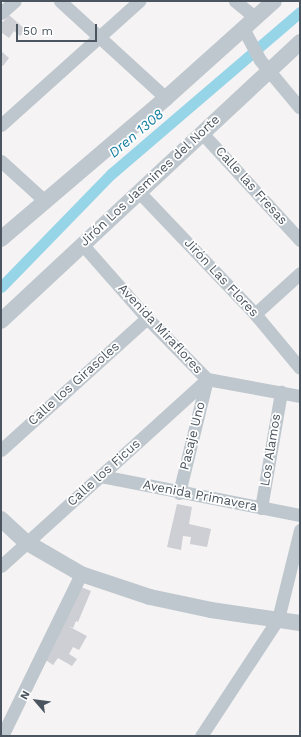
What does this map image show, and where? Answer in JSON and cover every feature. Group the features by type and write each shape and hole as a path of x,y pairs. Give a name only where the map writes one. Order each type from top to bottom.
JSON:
{"street":[{"path":"1,13 15,1"},
{"path":"60,1 166,98"},
{"path":"1,125 139,1"},
{"path":"235,1 255,17"},
{"path":"1,239 166,98 274,1"},
{"path":"243,28 268,70 300,108"},
{"name":"Jirón Los Jasmines del Norte","path":"1,321 138,191 300,42"},
{"name":"Calle las Fresas","path":"202,132 300,240"},
{"path":"1,161 45,201"},
{"name":"Jirón Las Flores","path":"138,191 255,314 300,368"},
{"name":"Avenida Miraflores","path":"82,244 147,318 207,379 300,396"},
{"path":"255,314 300,273"},
{"name":"Calle los Girasoles","path":"1,450 147,318"},
{"name":"Calle los Ficus","path":"1,566 207,379"},
{"name":"Pasaje Uno","path":"180,493 207,379"},
{"name":"Los Alamos","path":"261,508 281,392"},
{"name":"Avenida Primavera","path":"101,476 180,493 300,515"},
{"path":"1,519 26,542 81,574 150,597 211,610 300,623"},
{"path":"201,736 278,619 300,530"},
{"path":"2,736 81,574"}],"building":[{"path":"9,15 26,30 20,36 14,31 9,38 1,32 1,20 3,22"},
{"path":"1,51 9,58 3,66 1,64"},
{"path":"177,504 192,507 189,524 211,529 207,547 190,544 191,537 183,536 181,550 167,547"},
{"path":"81,587 91,591 78,622 76,621 73,628 68,626 87,636 79,650 73,647 69,654 77,659 72,666 58,658 53,665 44,659 64,624"}],"waterway":[{"name":"Dren 1308","path":"1,287 111,174 300,12"}]}
